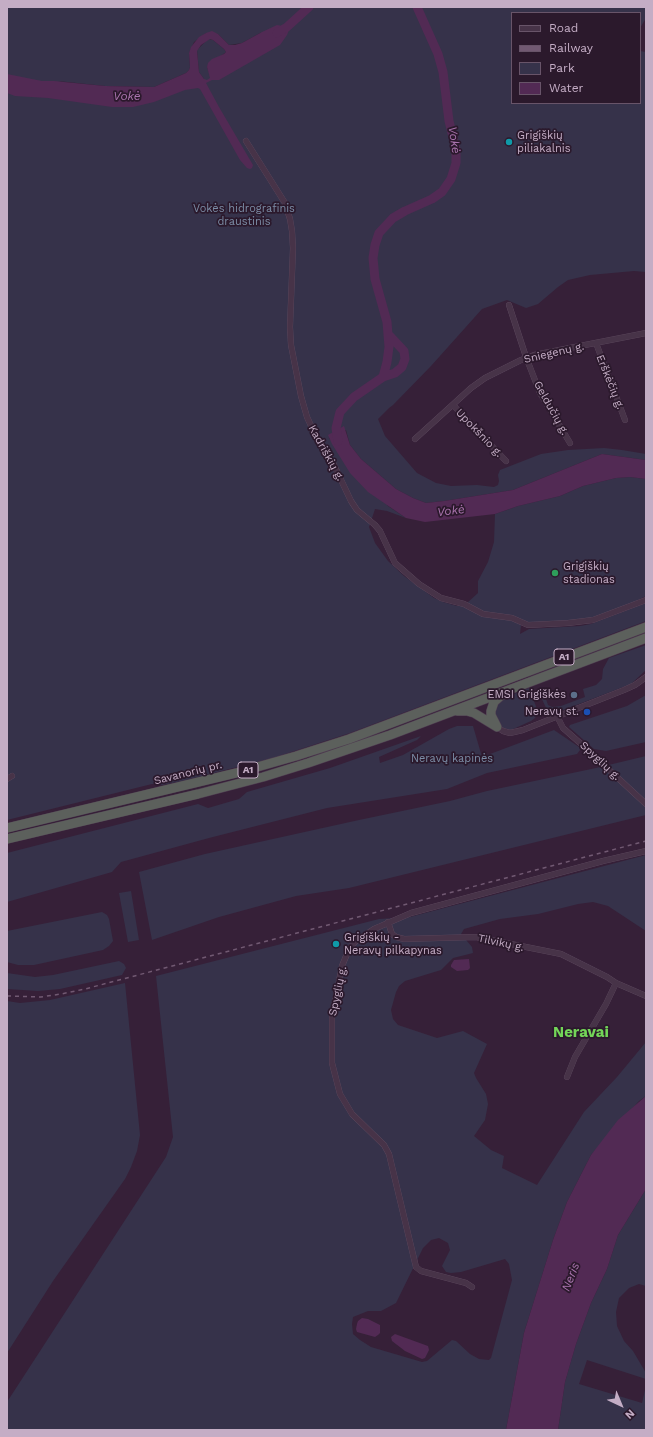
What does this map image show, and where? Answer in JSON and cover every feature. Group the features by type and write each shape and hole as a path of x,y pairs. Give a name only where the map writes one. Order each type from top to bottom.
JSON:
{"highway":[{"name":"Savanorių pr.","path":"7,828 236,773 349,739 646,626"},
{"name":"A1","path":"449,712 646,638"},
{"path":"601,663 605,653"},
{"path":"496,727 491,715 492,706 494,702 503,694 514,687"},
{"path":"449,712 467,711 474,713 496,727"},
{"name":"Savanorių pr.","path":"7,840 263,777 308,763 449,712"},
{"path":"7,822 120,796 236,773"}],"street":[{"name":"Kadriškių g.","path":"246,141 285,203 291,225 293,248 290,333 300,396 307,417 319,444 334,465 351,501 357,510 380,531 394,563 419,584 441,598 464,604 483,614 512,618 528,625 593,620 646,600"},
{"name":"Geldučių g.","path":"509,305 526,358 540,393 570,443"},
{"name":"Sniegenų g.","path":"416,439 485,378 526,358 646,333"},
{"name":"Erškėčių g.","path":"596,343 625,420"},
{"name":"Upokšnio g.","path":"453,405 506,461"},
{"path":"496,727 503,731 516,732 624,690 635,685 646,677"},
{"name":"Spyglių g.","path":"556,716 563,728 646,804"},
{"name":"Spyglių g.","path":"472,1287 420,1271 416,1267 389,1154 384,1145 352,1114 340,1094 332,1063 332,1016 342,966 349,948 356,941 374,929 388,922 427,908 646,851"},
{"name":"Tilvikų g.","path":"388,922 392,934 396,938 476,937 561,954 616,983"},
{"path":"567,1077 575,1057 606,1004 616,983 646,996"}],"green space":[{"name":"Vokės hidrografinis draustinis","path":"7,7 646,7 646,18 641,26 641,12 511,12 511,104 641,104 641,51 646,52 646,272 634,271 590,275 568,280 538,304 526,308 507,300 482,309 431,366 378,419 385,436 417,473 436,483 451,486 477,485 494,487 498,485 498,475 500,470 541,454 568,450 604,448 622,450 646,454 646,460 602,454 513,490 426,503 396,489 361,459 350,445 346,430 329,438 388,506 406,518 387,511 375,509 369,527 375,543 388,561 404,576 434,598 457,606 467,603 478,593 478,581 488,562 494,542 495,514 518,506 560,496 583,486 616,478 630,477 646,479 646,596 628,605 588,619 521,625 520,634 529,629 591,624 646,603 646,621 350,733 273,758 182,781 162,785 152,784 7,820","holes":["262,32 210,75 207,67 226,52 213,40 209,39 197,50 199,72 204,79 135,102 58,81 105,86 154,87 186,73 189,70 189,53 194,42 206,33 218,34 229,45 242,43"]},
{"path":"646,645 646,670 631,684 553,714 547,710 541,697 542,695 545,696 548,705 552,707 561,706 585,697 583,689 596,685 602,679 603,669 609,658"},
{"path":"529,688 537,709 535,718 511,730 503,728 497,723 493,716 495,704 501,699"},
{"path":"646,695 646,742 606,751 594,749 569,727 570,725 627,706"},
{"name":"Neravų kapinės","path":"457,726 473,726 482,757 554,730 579,747 580,750 577,754 487,773 447,789 327,808 209,838 121,862 112,872 7,902 7,853 198,804 208,808 239,799 247,792 330,768 421,736 417,740 379,757 380,763 403,755"},
{"path":"646,756 646,815 349,888 296,896 219,917 152,940 139,872 205,854 450,801 487,791"},
{"path":"646,855 646,931 608,906 593,902 578,904 538,914 500,919 464,929 461,934 472,947 473,953 453,958 441,970 405,981 399,986 396,992 391,1010 393,1019 398,1025 437,1038 463,1031 487,1044 474,1073 486,1094 488,1104 485,1120 474,1136 491,1150 504,1156 502,1168 537,1185 584,1112 617,1077 646,1042 646,1096 639,1101 591,1155 567,1202 553,1240 524,1333 506,1430 7,1430 7,1402 166,1157 173,1137 156,976 379,919 410,917","holes":["439,1238 448,1243 450,1250 442,1266 446,1272 461,1272 505,1259 509,1264 512,1280 491,1358 489,1360 479,1359 470,1354 456,1341 452,1340 427,1361 422,1362 371,1347 353,1334 353,1317 368,1311 381,1311 396,1303 423,1248 431,1240"]},
{"path":"131,891 139,940 128,942 119,893"},
{"path":"102,912 107,915 109,919 113,941 103,950 34,965 18,965 7,962 7,931"},
{"path":"119,961 124,964 126,968 122,975 60,989 38,991 7,989 7,973 35,977 53,975"},
{"path":"125,983 140,1135 137,1151 125,1179 53,1281 7,1353 7,1001 20,1003 50,1000"},
{"path":"646,1189 646,1286 639,1284 629,1288 619,1298 616,1312 617,1326 624,1341 633,1351 646,1373 646,1379 587,1360 579,1384 642,1403 646,1386 646,1430 558,1430 565,1382 576,1344 591,1303 607,1269 618,1235"}],"water":[{"path":"277,25 287,27 289,30 280,45 219,80 212,80 206,83 253,165 250,169 247,168 240,160 200,89 198,88 185,90 154,102 133,107 112,107 48,98 15,96 7,93 7,74 42,81 105,86 154,87 186,73 189,70 189,53 191,47 199,37 206,33 212,31 218,34 229,45 235,45 242,43","holes":["210,39 226,52 212,59 208,63 207,67 210,78 207,80 204,79 199,72 197,51 201,45"]},
{"path":"344,426 350,445 361,459 396,489 426,503 513,490 602,454 646,460 646,479 630,477 616,478 583,486 560,496 518,506 495,514 425,522 406,518 368,492 350,473 328,435"},
{"path":"469,959 470,968 468,970 457,971 451,967 454,960"},
{"name":"Neris","path":"646,1096 646,1189 618,1235 607,1269 591,1303 576,1344 565,1382 558,1430 506,1430 524,1333 553,1240 567,1202 591,1155 618,1120"},
{"path":"362,1318 368,1319 380,1325 380,1333 375,1337 357,1332 356,1329 358,1321"},
{"path":"395,1334 428,1346 429,1350 425,1358 422,1359 405,1351 392,1341 391,1337"}],"waterway":[{"name":"Vokė","path":"277,33 287,27 309,7"},
{"name":"Vokė","path":"383,377 389,347 387,322 375,279 373,258 379,233 393,218 432,199 442,192 451,179 456,163 456,149 449,121 443,72 438,54 417,7"},
{"name":"Vokė","path":"338,441 336,428 340,412 354,397 383,377 395,373 402,367 405,359 404,351 388,334"}],"railway":[{"path":"7,996 41,997 85,989 646,841"}],"place":[{"name":"Grigiškių piliakalnis","path":"509,142"},
{"name":"Grigiškių stadionas","path":"555,573"},
{"name":"EMSI Grigiškės","path":"574,695"},
{"name":"Neravų st.","path":"587,712"},
{"name":"Grigiškių - Neravų pilkapynas","path":"336,944"}],"district":[{"name":"Neravai","path":"581,1033"}]}
